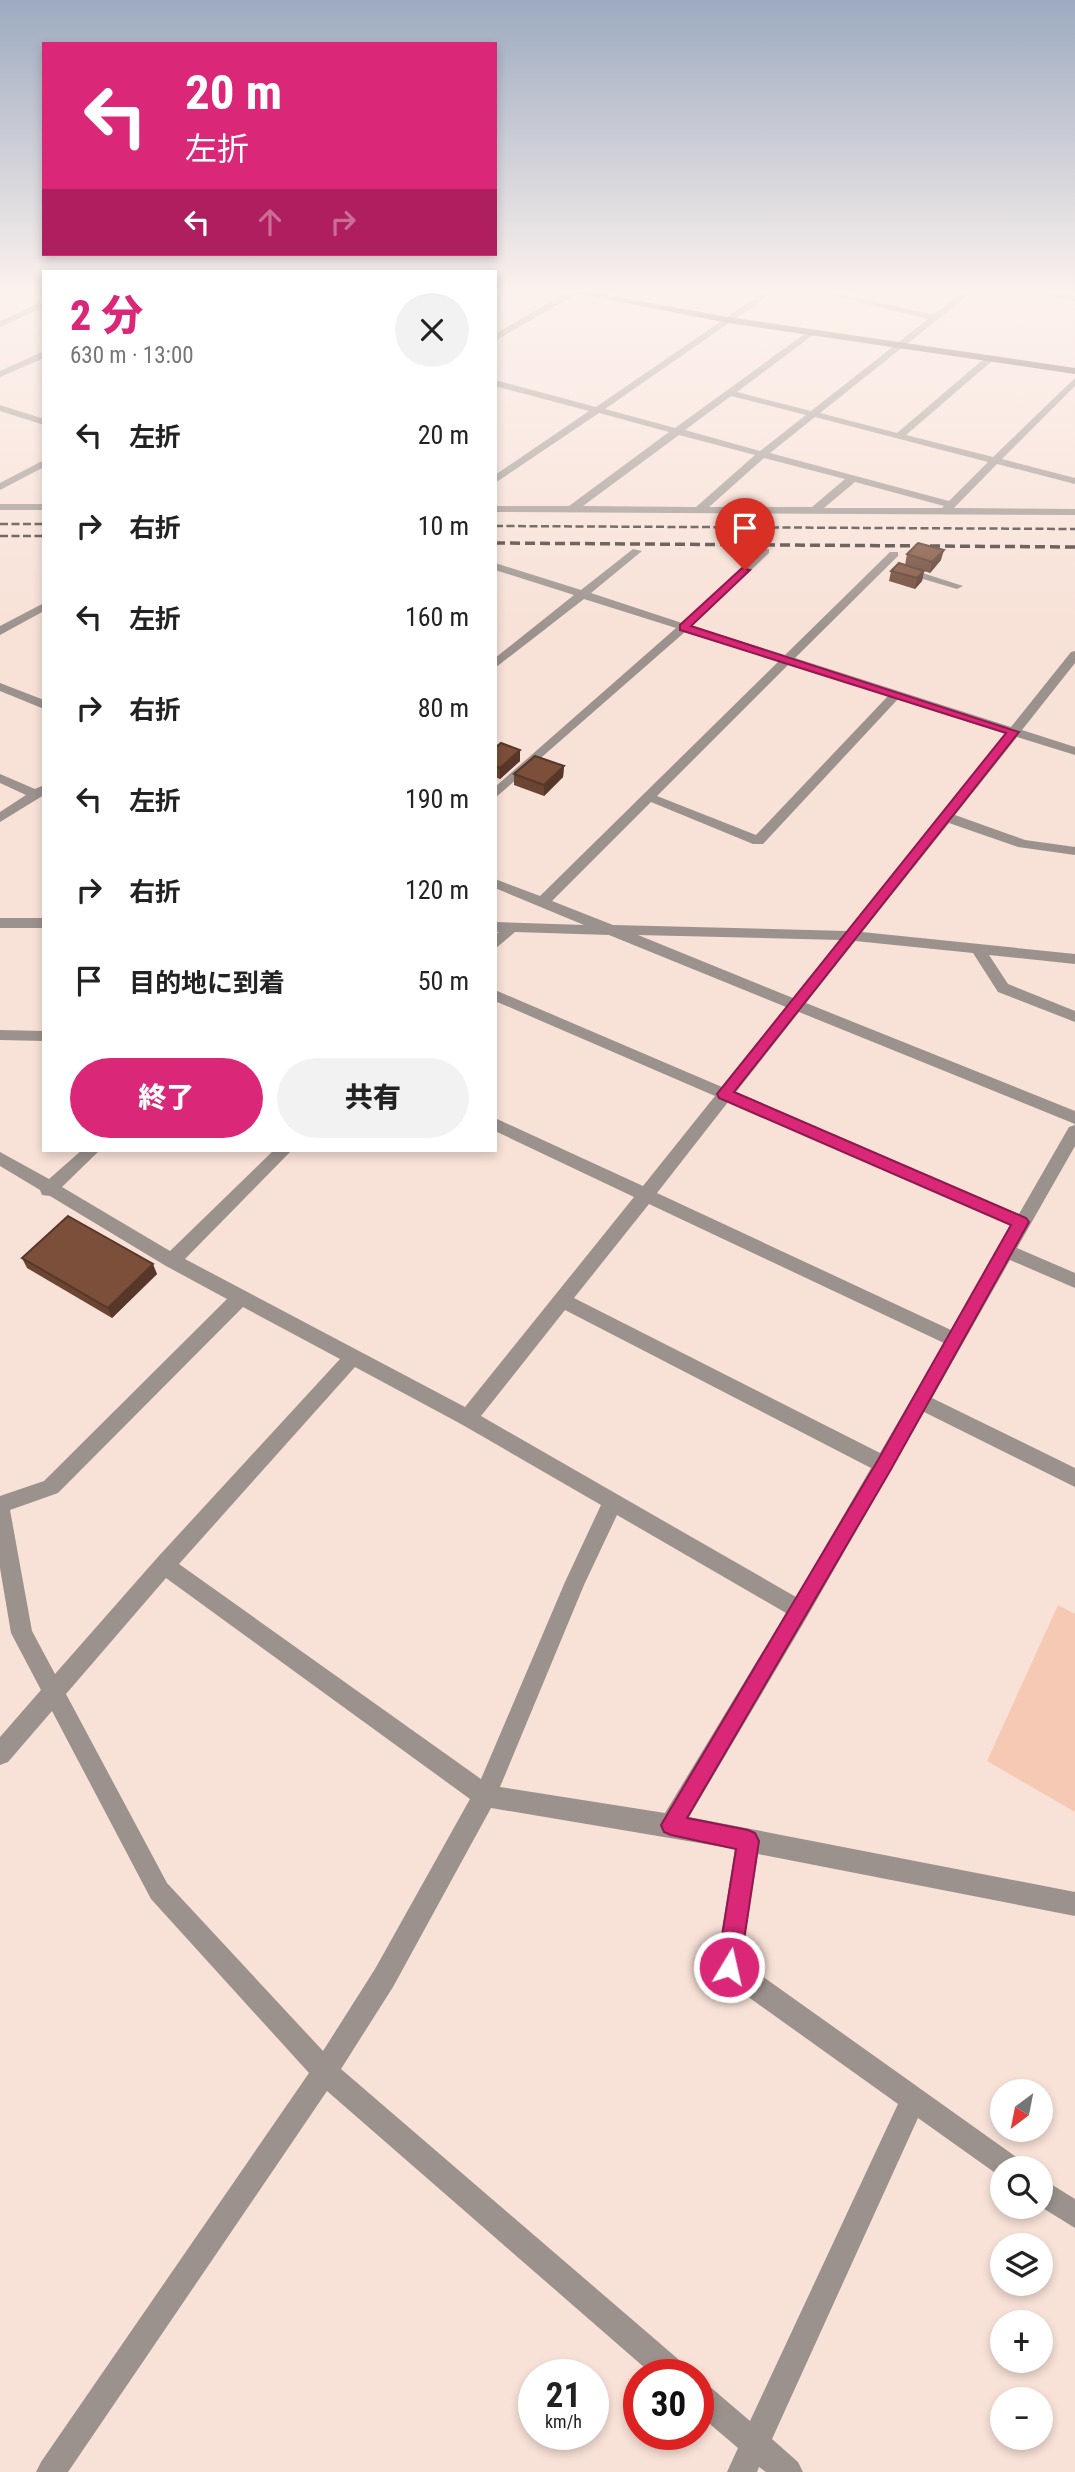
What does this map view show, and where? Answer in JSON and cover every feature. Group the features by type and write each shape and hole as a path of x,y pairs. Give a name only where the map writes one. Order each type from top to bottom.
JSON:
{"street":[{"path":"572,404 852,479 948,508"},
{"path":"497,479 606,404"},
{"path":"571,510 716,404"},
{"path":"777,404 901,434 1075,481"},
{"path":"699,510 761,455 828,404"},
{"path":"901,434 936,404"},
{"path":"948,508 1052,404"},
{"path":"0,408 42,421"},
{"path":"0,486 42,464"},
{"path":"814,512 852,479"},
{"path":"0,507 42,507"},
{"path":"497,509 814,512 948,508 1073,509"},
{"path":"497,662 637,551"},
{"path":"497,792 684,628 765,551"},
{"path":"542,902 894,554"},
{"path":"883,564 957,586"},
{"path":"497,567 1075,751"},
{"path":"0,632 42,607"},
{"path":"468,1418 1075,655"},
{"path":"0,687 42,704"},
{"path":"649,797 758,841 896,694"},
{"path":"0,778 40,791"},
{"path":"0,818 40,791"},
{"path":"946,817 1023,844 1075,851"},
{"path":"497,884 1075,1118"},
{"path":"0,923 42,923"},
{"path":"497,927 851,936 1075,959"},
{"path":"497,942 512,927"},
{"path":"976,947 1003,988 1075,1017"},
{"path":"497,996 1021,1222"},
{"path":"0,1035 42,1036"},
{"path":"497,1125 955,1340"},
{"path":"671,1825 800,1610 1075,1131"},
{"path":"48,1190 90,1152"},
{"path":"172,1261 283,1152"},
{"path":"0,1158 48,1190 172,1261 468,1418 612,1504 800,1610"},
{"path":"1005,1250 1075,1281"},
{"path":"241,1297 51,1487 0,1507 3,1542 22,1633 159,1891 326,2072 658,2359"},
{"path":"562,1300 884,1465"},
{"path":"0,1754 164,1566 354,1357"},
{"path":"920,1401 1075,1478"},
{"path":"51,2472 326,2072 384,1978 485,1796 575,1582 612,1504"},
{"path":"164,1566 485,1796 671,1825 1075,1904"},
{"path":"748,1841 729,1967 993,2156"},
{"path":"742,2472 913,2099"},
{"path":"1053,2199 1075,2215"},
{"path":"714,2409 788,2472"}],"shaded area":[{"path":"1058,1605 1075,1614 1075,1812 987,1761"}],"building":[{"path":"918,543 944,550 932,562 907,554"},
{"path":"899,563 924,571 917,578 891,571"},
{"path":"501,743 520,750 500,768 497,767 497,746"},
{"path":"535,756 564,766 544,785 514,774"},
{"path":"68,1216 153,1264 108,1308 22,1258"}],"railway":[{"path":"0,524 42,524"},
{"path":"497,526 1075,529"},
{"path":"0,536 42,536"},
{"path":"497,543 1075,547"}],"route":[{"path":"729,1967 748,1841 671,1825 800,1610 1021,1222 725,1094 1013,732 684,628 745,570"}]}
